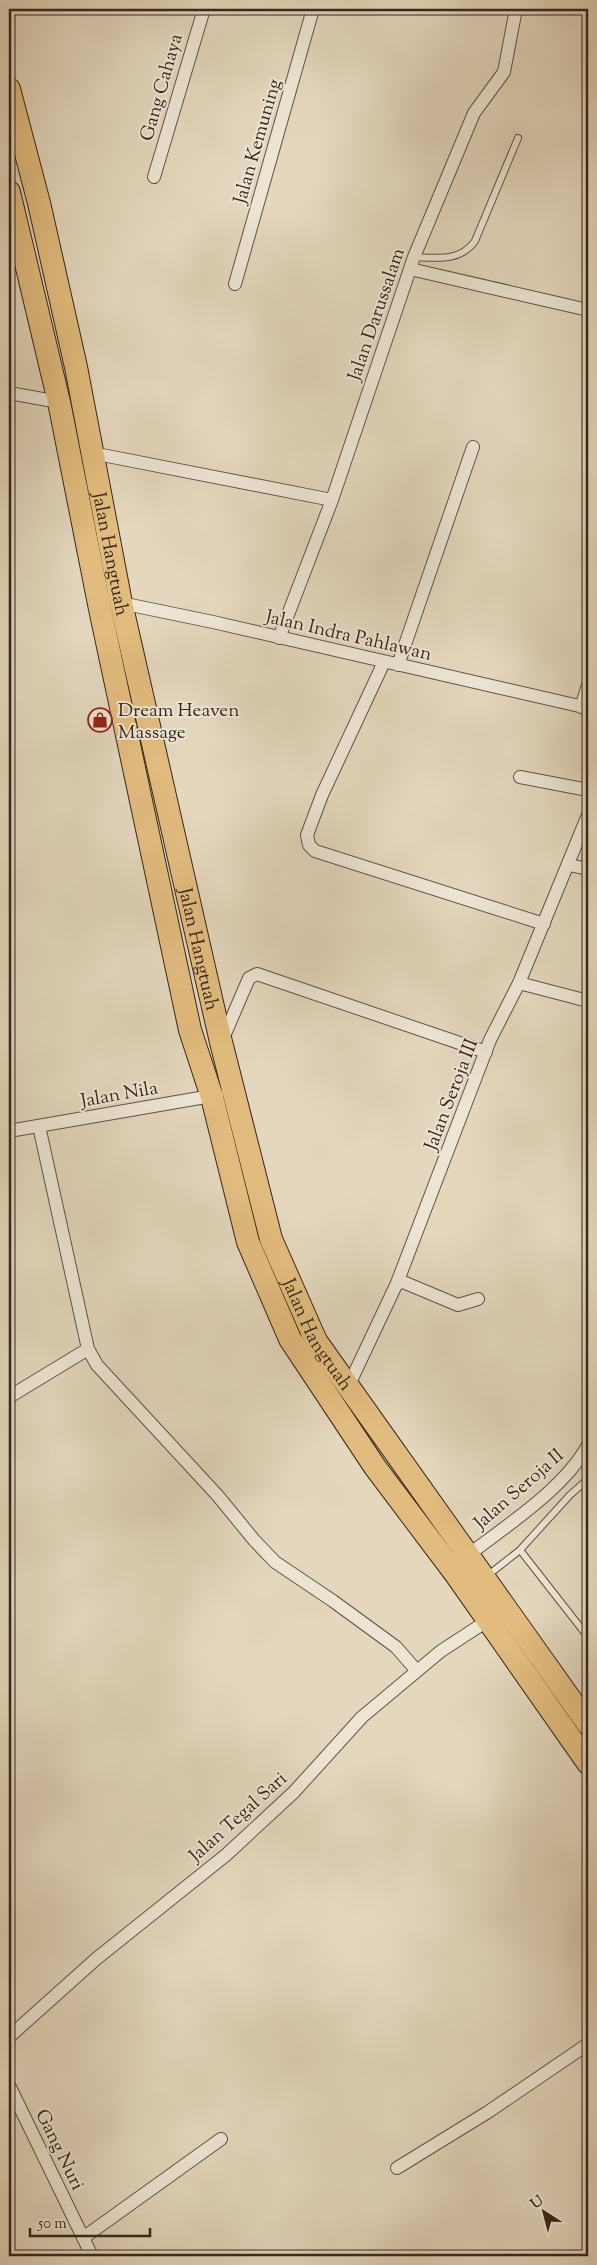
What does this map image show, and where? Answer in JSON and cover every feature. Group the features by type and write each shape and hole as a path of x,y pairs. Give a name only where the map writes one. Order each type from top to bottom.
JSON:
{"highway":[{"name":"Jalan Hangtuah","path":"9,89 40,203 76,366 92,453 111,606 190,1030 212,1096 248,1242 290,1339 375,1466 588,1763"},
{"name":"Jalan Hangtuah","path":"9,192 59,402 272,1239 316,1341 588,1724"},
{"path":"375,1466 396,1454"}],"street":[{"name":"Gang Cahaya","path":"154,177 204,9"},
{"name":"Jalan Kemuning","path":"235,284 313,9"},
{"name":"Jalan Darussalam","path":"279,638 332,500 412,263 474,113 504,72 516,9"},
{"path":"412,263 588,310"},
{"path":"9,394 59,402"},
{"path":"398,665 473,447"},
{"path":"92,453 332,500"},
{"name":"Jalan Indra Pahlawan","path":"111,606 279,638 585,707"},
{"path":"384,662 322,795 307,835 309,845 315,851 544,924"},
{"path":"585,707 588,684"},
{"path":"520,777 588,790"},
{"name":"Jalan Seroja III","path":"348,1387 397,1283 495,1028 519,984 588,815"},
{"path":"569,865 588,869"},
{"path":"221,1042 249,978 257,974 486,1052"},
{"path":"519,984 588,1001"},
{"name":"Jalan Nila","path":"9,1131 234,1091"},
{"path":"39,1126 88,1349 97,1365 212,1489 254,1540 275,1562 334,1601 396,1647 416,1670"},
{"path":"397,1283 403,1282 458,1304 478,1300"},
{"path":"9,1398 88,1349"},
{"name":"Jalan Seroja II","path":"467,1556 560,1480 581,1458 588,1445"},
{"name":"Jalan Tegal Sari","path":"9,2037 96,1959 226,1854 294,1792 362,1717 416,1670 488,1621"},
{"path":"397,2168 488,2112 588,2044"},
{"name":"Gang Nuri","path":"9,2085 92,2256"},
{"path":"83,2238 221,2139"}],"lane":[{"path":"412,263 455,256 470,248 476,241 518,138"},
{"path":"484,1578 520,1550 570,1495 588,1479"},
{"path":"520,1550 588,1637"}],"place":[{"name":"Dream Heaven Massage","path":"100,720"}]}
